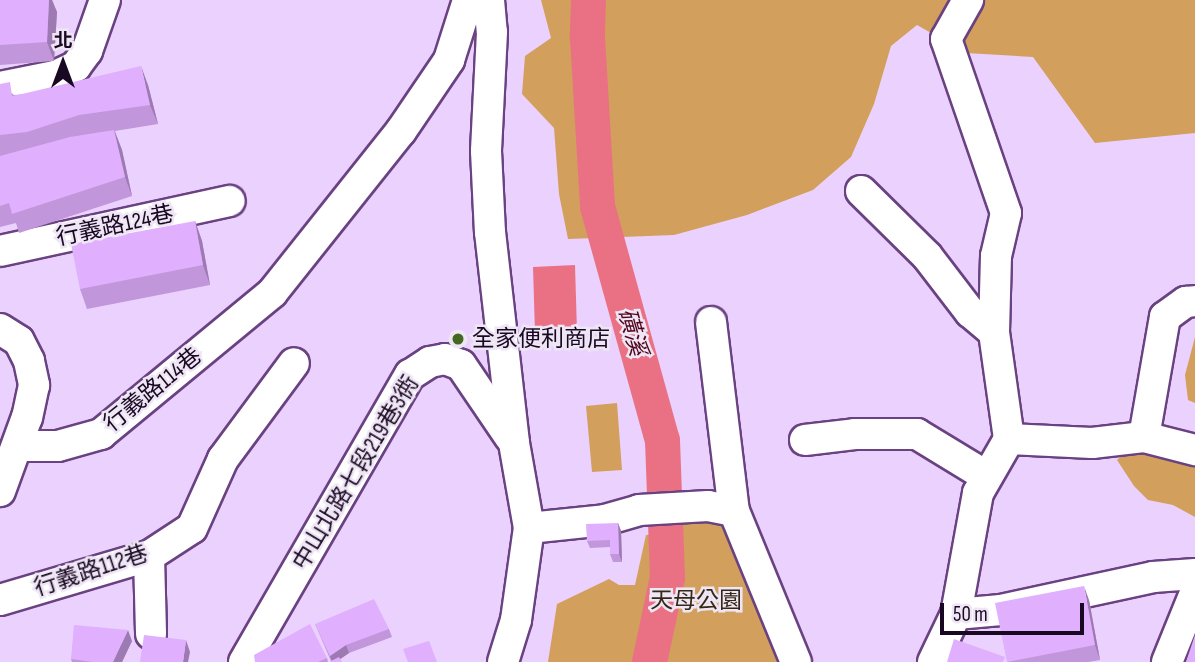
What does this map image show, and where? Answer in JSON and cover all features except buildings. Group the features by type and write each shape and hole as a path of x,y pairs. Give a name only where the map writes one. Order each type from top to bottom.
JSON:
{"street":[{"path":"0,88 55,76 76,66 87,51 105,0"},
{"name":"行義路114巷","path":"17,446 58,446 101,434 272,293 401,131 449,60 468,0"},
{"path":"488,0 492,32 486,152 490,232 514,443 529,528 516,620 503,662"},
{"path":"933,662 956,614 978,493 1009,439 994,332 996,256 1006,213 946,39 968,0"},
{"path":"861,191 928,256 970,312 994,332"},
{"name":"行義路124巷","path":"0,251 230,201"},
{"path":"1144,437 1165,317 1186,302 1195,301"},
{"path":"711,322 721,508 796,662"},
{"path":"0,329 19,341 29,361 34,385 17,446 0,491"},
{"name":"中山北路七段219巷3衖","path":"244,662 410,375 430,362 445,359 461,365 514,443"},
{"name":"行義路112巷","path":"0,600 149,556 192,528 223,459 294,362"},
{"path":"805,440 855,434 917,434 986,476"},
{"path":"1009,439 1092,443 1144,437 1195,450"},
{"path":"529,528 605,520 639,510 721,508"},
{"path":"149,556 151,634"},
{"path":"956,614 1001,610 1153,577 1195,574"},
{"path":"1167,662 1195,593"}],"green space":[{"path":"541,0 1195,0 1195,133 1095,143 1033,57 966,53 917,25 891,46 874,104 851,157 813,190 747,215 674,235 568,239 559,194 554,128 522,94 525,56 551,38"},
{"path":"1195,337 1195,403 1188,400 1185,375"},
{"path":"617,403 622,470 592,472 586,406"},
{"path":"1124,453 1146,453 1195,463 1195,517 1173,505 1148,500 1134,486 1117,460"},
{"name":"天母公園","path":"707,491 735,502 791,662 548,662 557,604 609,579 619,585 635,585 646,535 673,533 687,504"}],"shaded area":[{"path":"575,265 577,332 535,333 533,267"}],"waterway":[{"name":"磺溪","path":"588,0 587,37 597,206 662,440 667,577 649,662"}],"place":[{"name":"全家便利商店","path":"458,339"}]}
